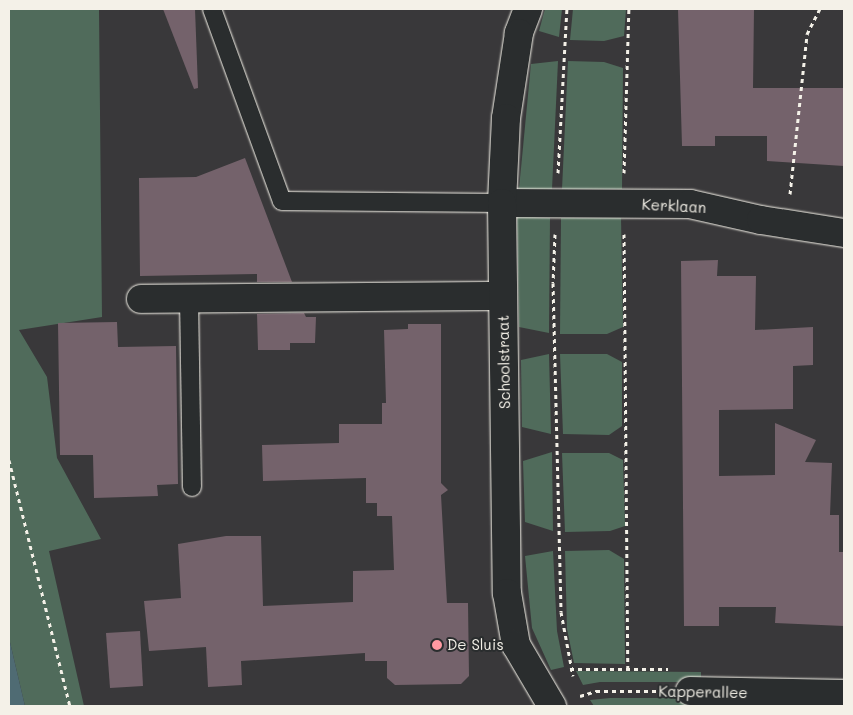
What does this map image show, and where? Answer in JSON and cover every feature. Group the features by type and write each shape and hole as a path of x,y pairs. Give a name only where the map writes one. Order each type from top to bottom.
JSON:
{"street":[{"name":"Schoolstraat","path":"528,9 519,33 506,118 502,203 509,619 516,645 562,704"},
{"name":"Kerklaan","path":"502,203 690,204 787,224 844,233"},
{"path":"141,299 503,296"},
{"name":"Kapperallee","path":"690,691 844,694"}],"lane":[{"path":"212,9 282,201 502,203"},
{"path":"189,299 192,487"}],"path":[{"path":"567,9 553,283 561,612 574,678"},
{"path":"628,9 623,204 628,668"},
{"path":"787,224 807,34 820,9"},
{"path":"9,460 70,706"},
{"path":"562,704 580,695 577,686"},
{"name":"Kapperallee","path":"580,695 596,691 690,691"}],"green space":[{"path":"9,9 99,9 102,317 19,330 47,377 57,458 101,539 49,551 84,706 25,706 9,638"},
{"path":"545,9 562,9 559,37 539,31"},
{"path":"573,9 626,9 624,36 604,41 570,40"},
{"path":"558,61 552,189 519,189 531,64"},
{"path":"568,61 604,62 623,68 622,189 562,189"},
{"path":"517,216 550,218 549,333 519,327"},
{"path":"621,217 623,327 607,334 560,334 561,218"},
{"path":"549,354 551,434 522,427 521,360"},
{"path":"560,354 607,354 622,362 622,426 609,435 563,434"},
{"path":"552,452 553,531 525,522 523,461"},
{"path":"562,453 609,453 623,460 625,526 610,531 565,532"},
{"path":"609,550 624,559 625,664 574,663 567,629 565,551"},
{"path":"553,551 557,631 564,667 551,670 532,628 525,556"},
{"path":"576,671 701,672 701,682 600,682 583,685"},
{"path":"610,698 686,698 690,706 594,706 590,700"}],"water":[{"path":"9,638 25,706 9,706"}],"building":[{"path":"163,9 195,9 198,88 194,89"},
{"path":"678,9 754,9 753,88 844,88 844,166 767,161 767,136 715,136 715,146 682,146"},
{"path":"245,158 292,282 257,282 257,274 140,276 139,178 196,177"},
{"path":"718,260 717,276 756,276 755,330 813,327 813,365 793,366 793,409 719,410 719,476 775,475 775,423 816,440 805,462 832,463 830,515 839,515 839,552 844,552 844,626 775,623 776,607 719,607 719,626 684,626 681,261"},
{"path":"304,313 306,317 316,317 315,343 290,343 290,350 258,350 257,314"},
{"path":"117,322 118,347 176,346 178,484 157,485 158,496 94,498 93,455 60,455 58,323"},
{"path":"408,324 441,324 441,483 448,490 441,495 447,603 468,603 469,676 461,684 395,685 387,678 387,661 365,661 365,653 241,661 242,685 208,687 206,647 149,651 144,601 181,598 178,544 226,536 261,536 263,606 353,602 353,571 394,570 392,516 377,516 377,503 366,503 366,478 263,481 262,445 339,443 339,424 382,424 382,403 386,403 384,330 408,329"},
{"path":"140,631 143,686 110,688 106,633"}],"place":[{"name":"De Sluis","path":"437,645"}]}
